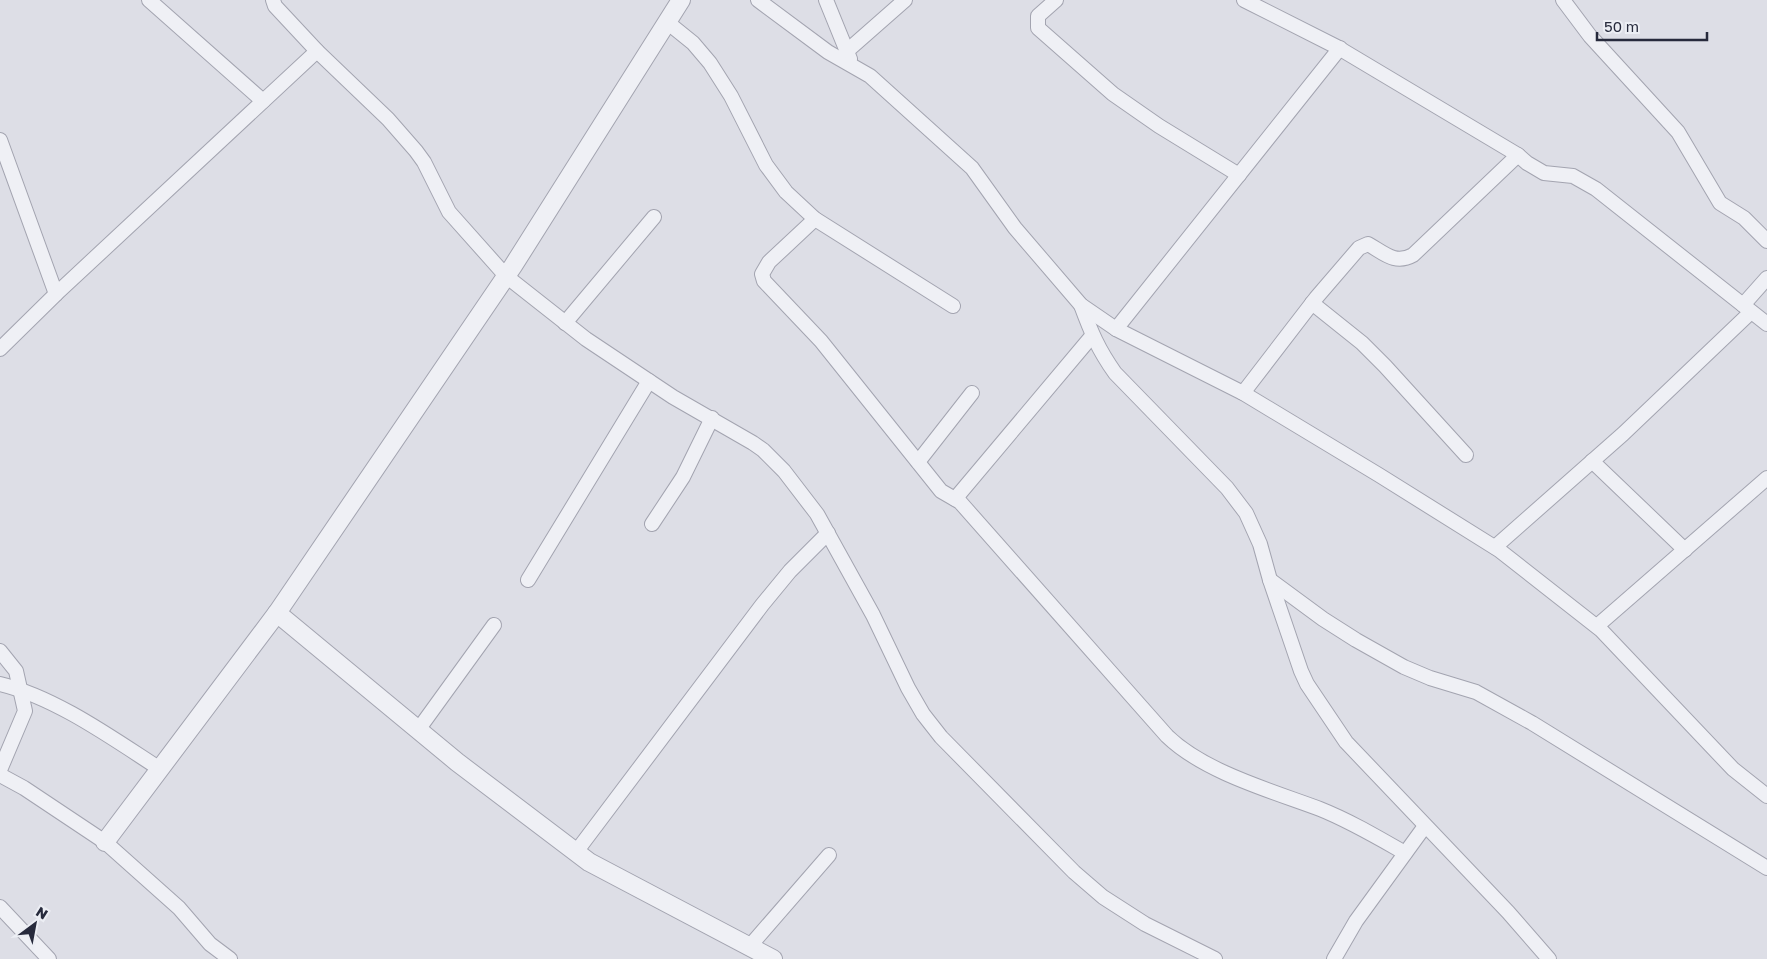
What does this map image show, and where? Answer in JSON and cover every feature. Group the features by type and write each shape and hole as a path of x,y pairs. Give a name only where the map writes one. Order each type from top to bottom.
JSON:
{"street":[{"path":"149,0 263,101"},
{"path":"273,0 275,6 317,51 388,119 416,151 424,162 449,212 506,276 586,340 649,381 748,440 784,471 817,514 828,533 873,615 908,688 923,714 956,754 1074,872 1103,897 1145,924 1215,959"},
{"path":"105,842 277,613 506,276 681,0"},
{"path":"758,0 828,52 870,76 972,168 1015,228 1081,305 1116,329 1243,393 1380,475 1494,547 1597,626 1733,769 1767,796"},
{"path":"826,0 853,66"},
{"path":"847,51 905,0"},
{"path":"1056,0 1038,16 1038,28 1113,94 1159,126 1240,175"},
{"path":"1244,0 1265,4 1518,154 1527,163 1544,173 1573,176 1596,189 1767,324"},
{"path":"1563,0 1590,36 1678,132 1720,203 1744,218 1767,241"},
{"path":"667,22 693,43 710,63 731,96 766,165 786,192 814,219 953,306"},
{"path":"1116,329 1340,48"},
{"path":"0,349 56,294 317,51"},
{"path":"0,140 56,294"},
{"path":"1243,393 1312,303 1363,245 1368,244 1397,259 1404,260 1413,256 1518,154"},
{"path":"565,323 654,216"},
{"path":"814,219 769,262 762,274 764,281 821,341 941,491 960,502 1177,745 1206,763 1227,773 1358,826 1405,853"},
{"path":"1494,547 1623,434 1747,308 1767,278"},
{"path":"1312,303 1362,343 1466,455"},
{"path":"1081,305 1092,336 1115,373 1227,488 1246,513 1260,544 1270,580 1301,671 1307,684 1346,742 1508,912 1549,959"},
{"path":"955,499 1092,336"},
{"path":"528,580 649,381"},
{"path":"918,462 972,394"},
{"path":"652,524 683,477 712,418"},
{"path":"1592,461 1685,550"},
{"path":"1597,626 1767,478"},
{"path":"576,852 762,605 790,571 828,533"},
{"path":"1270,580 1323,619 1363,644 1404,667 1430,678 1476,692 1532,723 1767,868"},
{"path":"277,613 457,762 589,862 773,959"},
{"path":"418,730 494,625"},
{"path":"0,651 16,671 25,711 0,770"},
{"path":"0,684 19,688 86,722 160,769"},
{"path":"0,775 24,788 105,842 179,908 210,944 230,959"},
{"path":"1334,959 1356,921 1425,826"},
{"path":"749,947 829,855"},
{"path":"0,907 49,959"}]}
